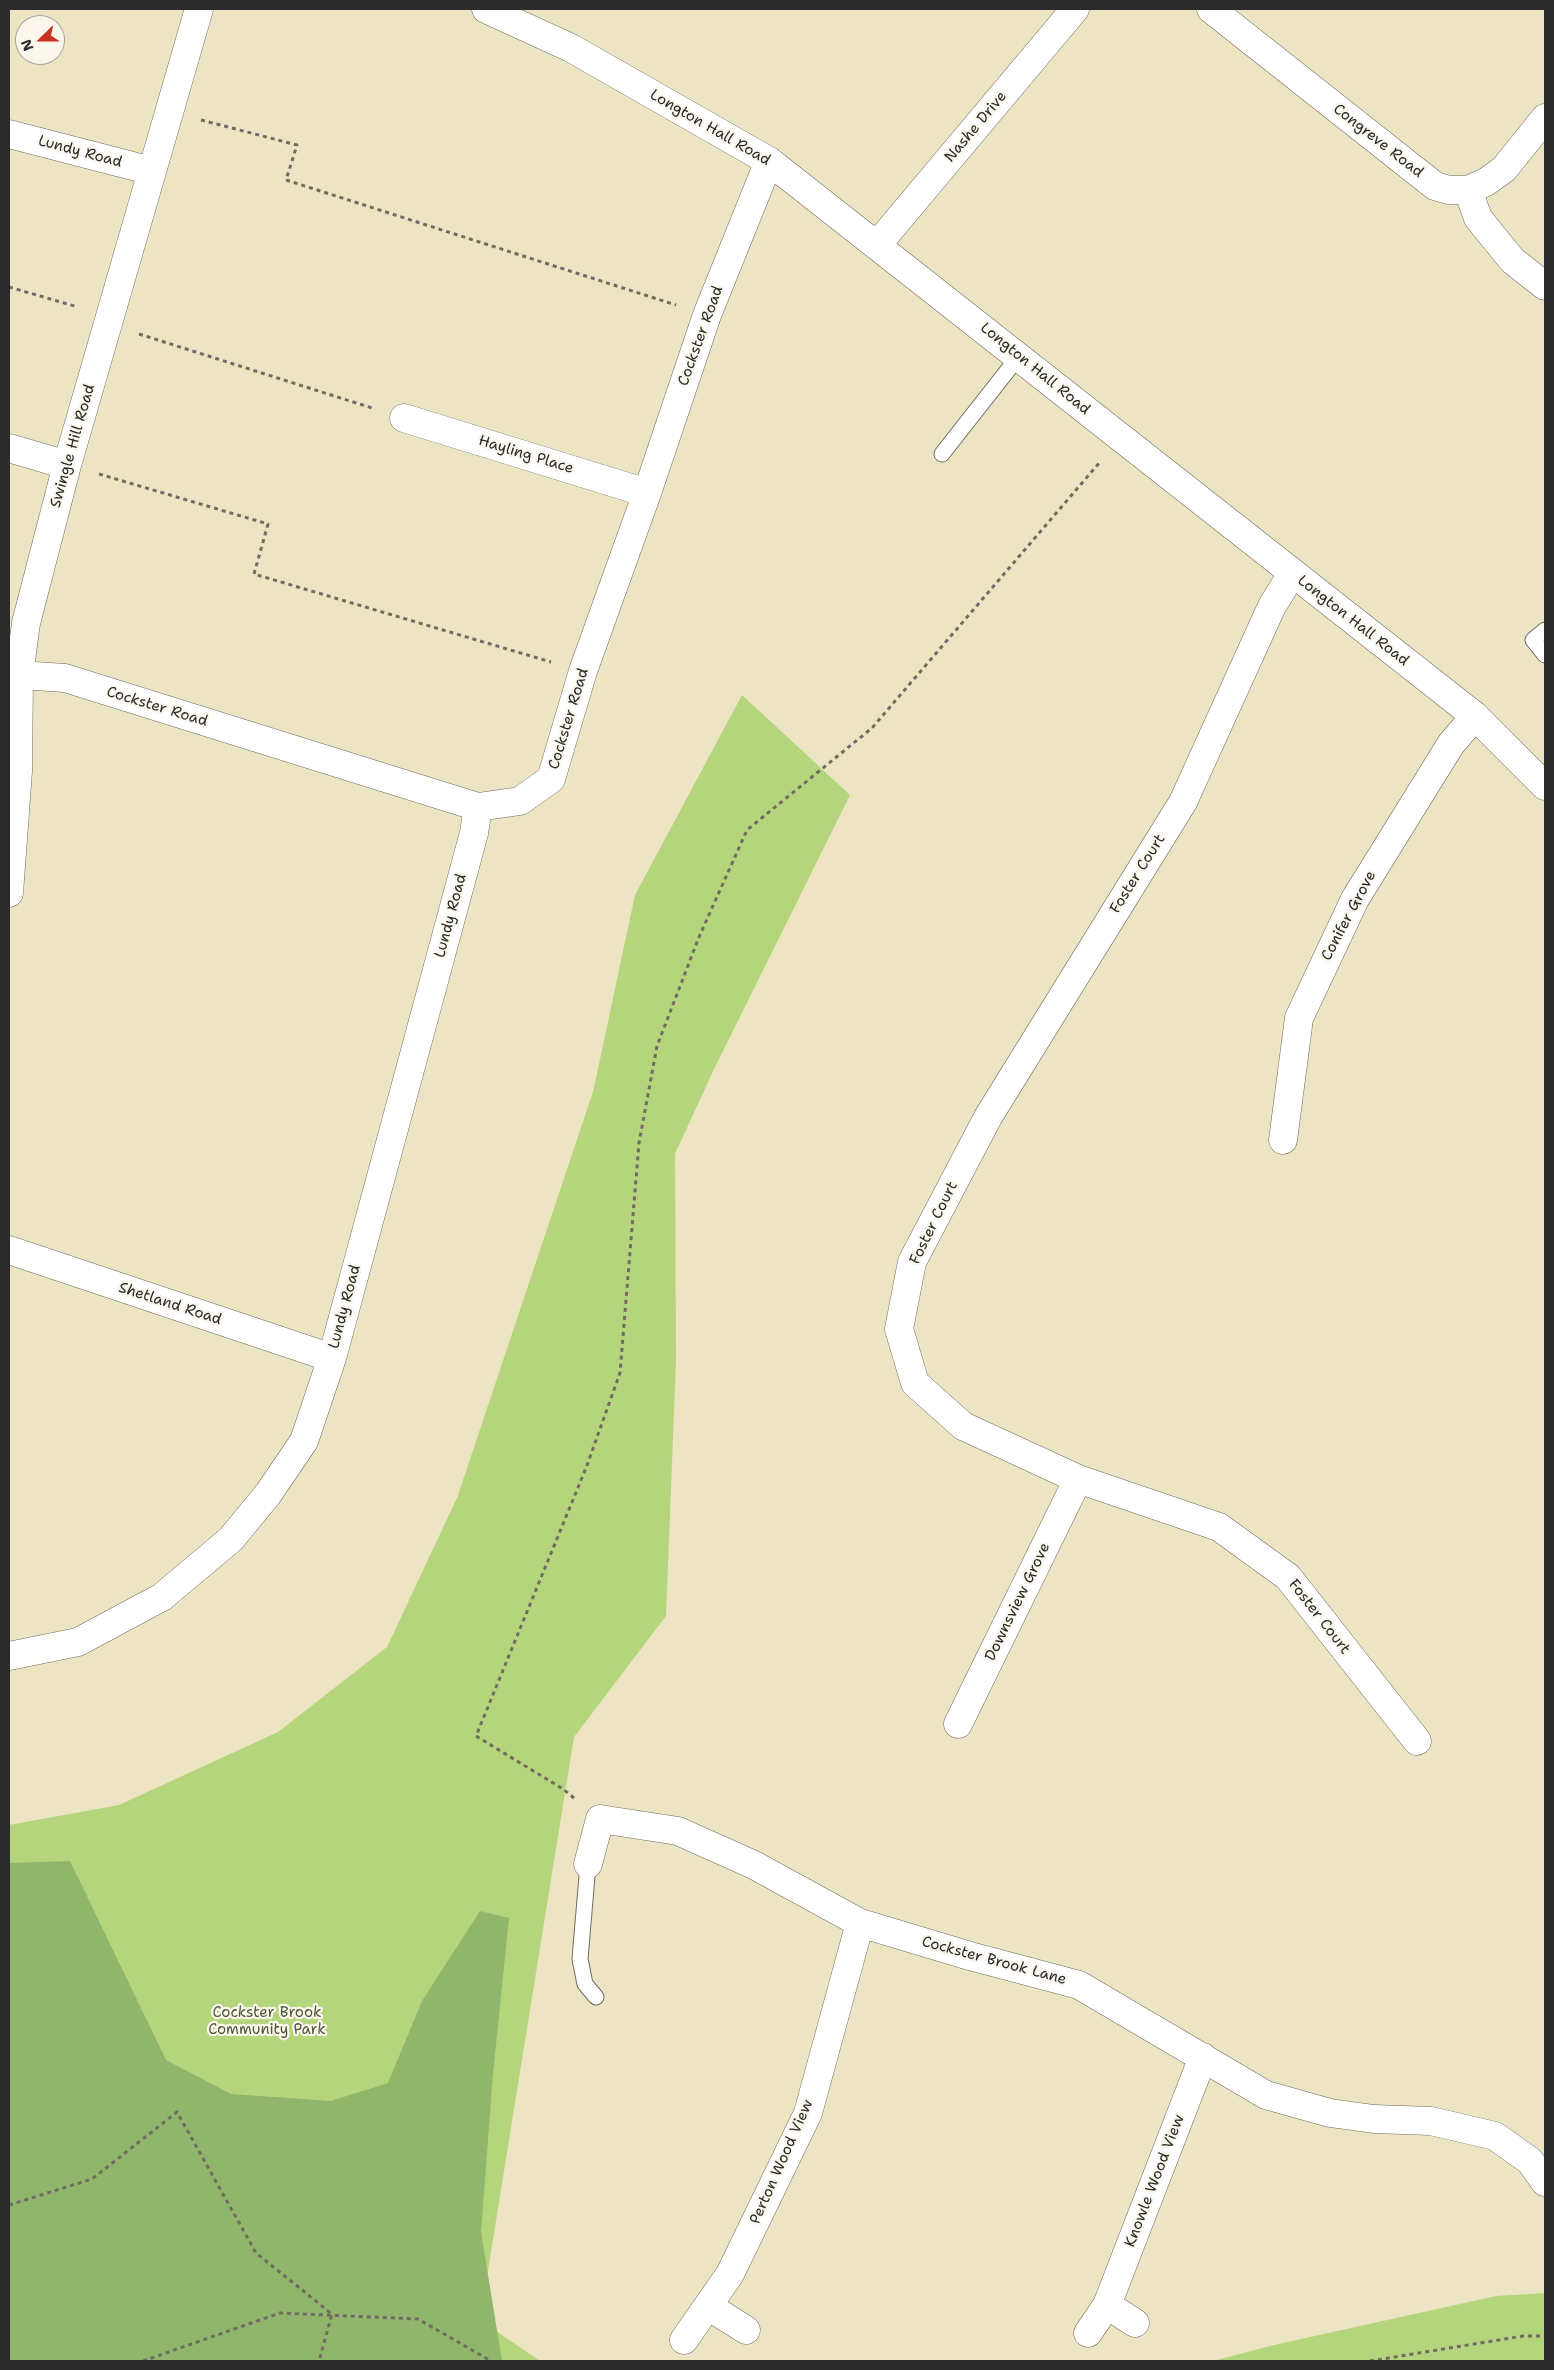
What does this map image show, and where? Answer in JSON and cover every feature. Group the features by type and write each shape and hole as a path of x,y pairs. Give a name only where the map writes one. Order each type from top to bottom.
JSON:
{"street":[{"name":"Swingle Hill Road","path":"9,893 13,770 19,675 26,623 67,465 199,9"},
{"name":"Longton Hall Road","path":"486,9 571,48 769,161 1475,716 1545,786"},
{"name":"Nashe Drive","path":"877,245 1075,9"},
{"name":"Congreve Road","path":"1211,9 1435,186 1449,190 1468,190"},
{"path":"1545,118 1504,169 1486,182 1468,190 1478,218 1512,260 1545,286"},
{"name":"Lundy Road","path":"9,134 152,171"},
{"name":"Cockster Road","path":"19,675 65,678 478,807 520,801 551,780 583,672 647,493 707,315 769,161"},
{"name":"Hayling Place","path":"404,418 647,493"},
{"path":"9,448 67,465"},
{"name":"Foster Court","path":"1292,574 1272,606 1183,802 988,1117 912,1262 900,1328 915,1383 963,1426 1078,1479 1218,1527 1288,1577 1417,1741"},
{"name":"Conifer Grove","path":"1283,1140 1299,1018 1355,899 1451,744 1475,716"},
{"name":"Lundy Road","path":"9,1656 78,1642 162,1596 230,1539 268,1494 304,1441 332,1358 474,833 478,807"},
{"name":"Shetland Road","path":"9,1250 332,1358"},
{"name":"Downsview Grove","path":"958,1724 1078,1479"},
{"name":"Cockster Brook Lane","path":"588,1864 600,1819 678,1831 754,1865 860,1923 970,1956 1078,1985 1203,2056 1266,2095 1330,2113 1374,2119 1432,2121 1495,2136 1530,2161 1545,2182"},
{"name":"Perton Wood View","path":"684,2340 730,2274 808,2113 860,1923"},
{"name":"Knowle Wood View","path":"1088,2334 1107,2305 1203,2056"},
{"path":"1107,2305 1136,2323"},
{"path":"708,2306 746,2330"}],"lane":[{"path":"942,454 1019,356"},
{"path":"1545,630 1533,640 1545,655"},
{"name":"Cockster Brook Lane","path":"588,1864 580,1959 585,1984 596,1997"}],"path":[{"path":"169,112 297,145 286,180 707,315"},
{"path":"9,286 404,418"},
{"path":"564,1789 476,1736 586,1468 620,1373 638,1143 657,1046 699,937 747,830 872,728 1121,438"},
{"path":"67,465 268,524 254,574 583,672"},
{"path":"9,2205 92,2178 177,2112 256,2253 332,2314"},
{"path":"142,2361 280,2313 418,2319 491,2361"},
{"path":"319,2361 332,2314"},
{"path":"1370,2361 1523,2336 1545,2336"}],"green space":[{"name":"Cockster Brook Community Park","path":"742,695 850,795 714,1069 675,1154 676,1360 666,1616 574,1737 480,2320 540,2361 9,2361 9,1825 119,1805 278,1732 387,1647 457,1498 593,1092 635,895"},
{"path":"70,1861 166,2060 231,2094 331,2101 388,2083 422,2001 480,1911 509,1918 493,2074 481,2232 502,2361 9,2361 9,1863"},
{"path":"1545,2293 1545,2361 1213,2361 1274,2345 1496,2296"}]}
